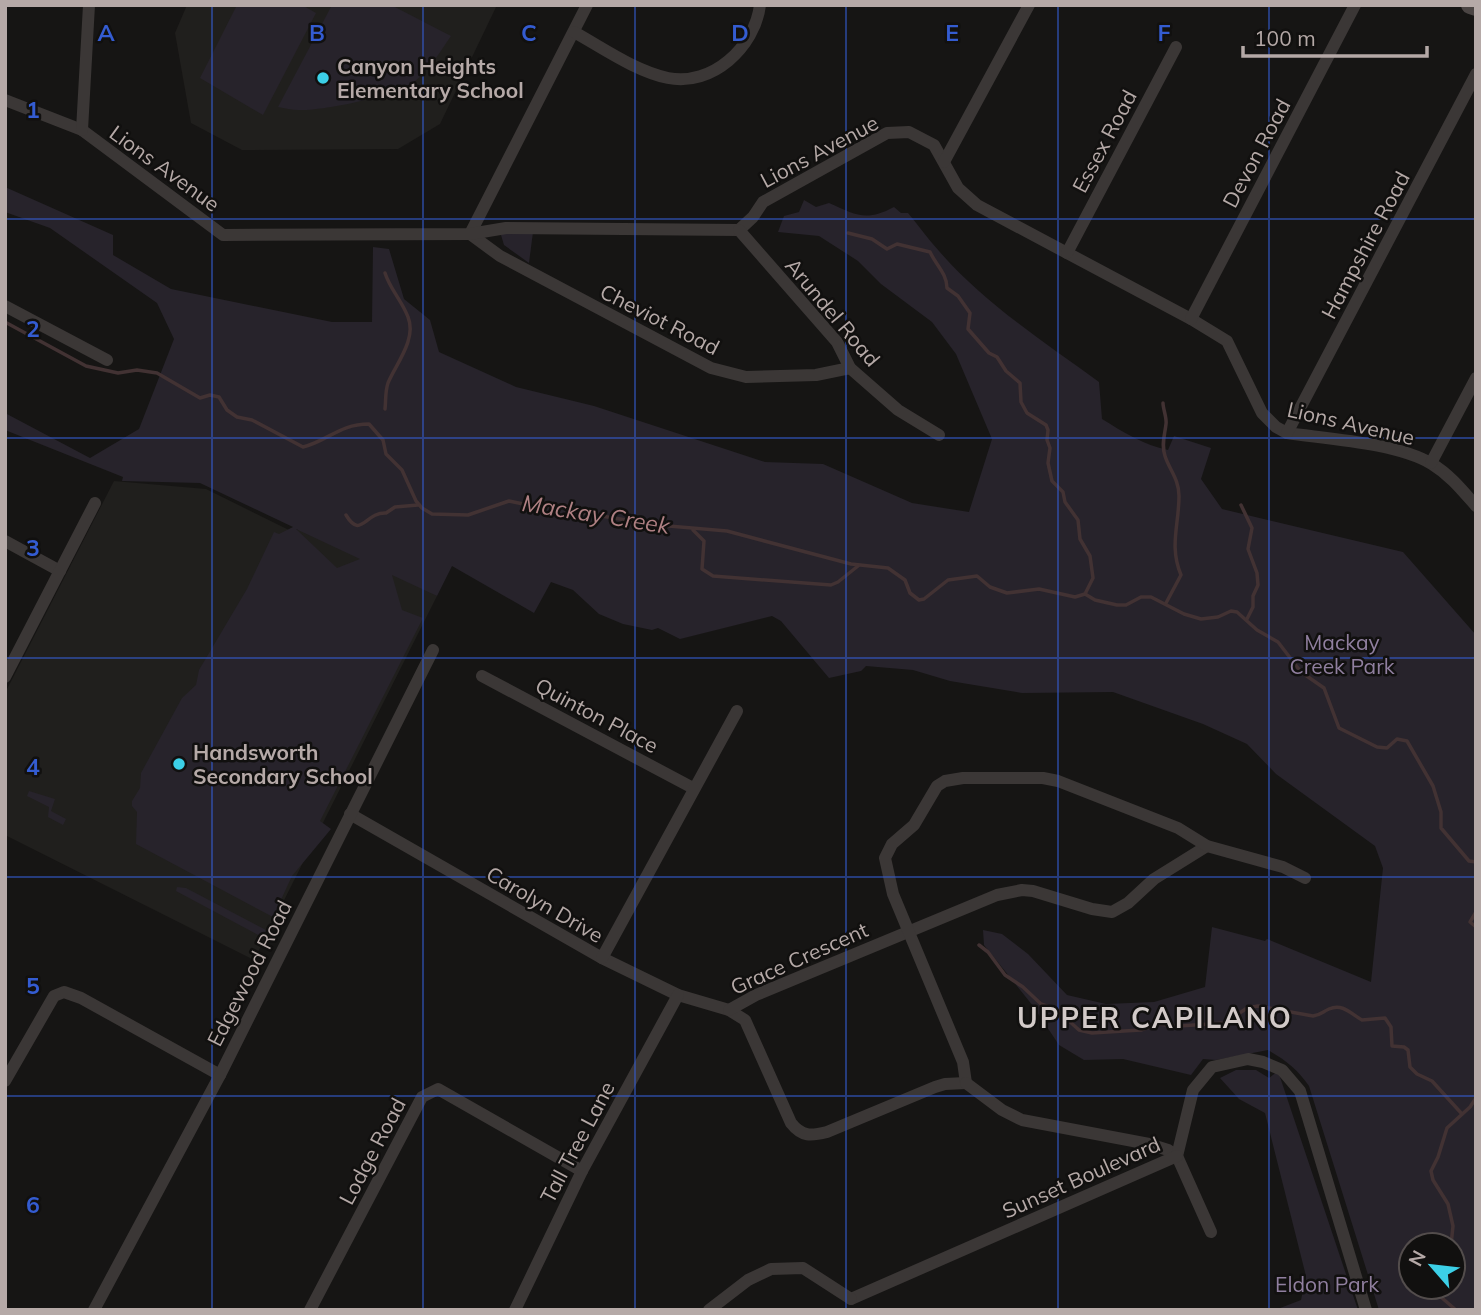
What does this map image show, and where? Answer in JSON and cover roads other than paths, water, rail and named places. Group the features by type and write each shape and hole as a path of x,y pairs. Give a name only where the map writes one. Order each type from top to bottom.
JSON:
{"street":[{"path":"82,130 89,5"},
{"path":"470,234 587,5"},
{"path":"575,32 648,72 670,79 694,78 723,66 740,52 758,18 760,5"},
{"path":"944,162 1030,5"},
{"name":"Devon Road","path":"1191,320 1355,5"},
{"path":"1470,5 1476,6"},
{"name":"Essex Road","path":"1067,253 1175,47"},
{"name":"Hampshire Road","path":"1287,433 1476,74"},
{"name":"Lions Avenue","path":"5,100 82,130 223,234 470,234 506,228 739,230 753,217 763,202 887,133 909,132 934,145 958,188 976,205 1227,341 1262,413 1276,427 1287,433 1373,446 1431,463 1453,478 1476,506"},
{"name":"Arundel Road","path":"739,230 837,342 850,368 898,410 939,435"},
{"name":"Cheviot Road","path":"470,234 500,256 711,368 746,377 816,375 850,368"},
{"path":"5,306 107,360"},
{"path":"1431,463 1476,378"},
{"path":"5,677 95,503"},
{"path":"5,541 60,571"},
{"name":"Edgewood Road","path":"94,1310 220,1075 433,650"},
{"name":"Quinton Place","path":"482,676 693,788"},
{"path":"602,958 737,711"},
{"path":"1211,1231 1177,1156 1168,1150 1023,1120 1002,1110 966,1083 963,1062 893,894 885,858 892,844 914,825 937,786 945,781 963,778 1043,778 1058,781 1178,828 1207,846 1283,867 1305,878"},
{"name":"Carolyn Drive","path":"350,814 602,958 678,995 729,1010"},
{"name":"Grace Crescent","path":"966,1083 935,1087 827,1132 804,1134 791,1123 750,1027 745,1020 729,1010 756,995 997,895 1023,890 1112,912 1128,903 1154,879 1207,846"},
{"path":"5,1081 54,996 64,992 80,998 220,1075"},
{"name":"Tall Tree Lane","path":"515,1310 582,1171 678,995"},
{"name":"Sunset Boulevard","path":"852,1304 1177,1156 1193,1090 1198,1082 1212,1067 1248,1059 1282,1070 1300,1091 1366,1310"},
{"name":"Lodge Road","path":"310,1310 422,1097 438,1089 582,1171"},
{"path":"709,1310 748,1280 771,1269 803,1268 852,1304"}],"waterway":[{"path":"848,233 872,239 887,249 897,244 930,252 943,274 947,288 958,296 970,313 968,329 1020,383 1021,402 1027,413 1046,425 1052,481 1063,492 1065,502 1078,520 1080,539 1090,556 1093,578 1085,594"},
{"path":"385,273 410,325 408,343 388,383 385,409"},
{"name":"Mackay Creek","path":"5,322 86,366 118,373 137,370 157,373 200,398 210,395 219,397 227,410 237,417 252,420 303,447 350,427 369,424 383,440 386,454 402,470 416,501 432,514 468,515 509,501 533,506 566,506 583,513 657,525 727,531 851,564 888,568 905,580 910,593 919,600 948,580 977,576 990,587 1007,593 1039,589 1075,597 1085,594 1095,600 1117,605 1126,605 1141,597 1151,597 1184,614 1201,619 1218,617 1231,611 1237,612 1257,630 1278,642 1301,672 1324,688 1339,728 1377,747 1387,748 1397,739 1407,741 1433,786 1441,812 1441,828 1469,861 1476,862"},
{"path":"1163,403 1166,422 1164,452 1179,490 1175,545 1181,575 1166,603"},
{"path":"346,515 351,522 360,525 395,507 418,505"},
{"path":"1241,505 1252,528 1248,549 1257,573 1258,585 1247,619"},
{"name":"Mackay Creek","path":"693,530 704,541 702,569 713,576 831,585 858,566"},
{"name":"Mackay Creek","path":"1476,912 1470,922 1476,927"},
{"path":"979,945 988,952 1005,975 1041,1004 1057,1010 1079,1030 1092,1033 1141,1030 1157,1024 1179,1026 1225,1023 1247,1008 1258,1006 1313,1016 1339,1007 1362,1020 1385,1018 1391,1027 1392,1046 1408,1050 1410,1067 1417,1074 1432,1081 1462,1114"},
{"name":"Mackay Creek","path":"1452,1231 1448,1204 1433,1180 1431,1171 1447,1128 1476,1098"},
{"name":"Mackay Creek","path":"1446,1301 1456,1310"}],"place":[{"name":"Canyon Heights Elementary School","path":"323,78"},
{"name":"Handsworth Secondary School","path":"179,764"}],"district":[{"name":"UPPER CAPILANO","path":"1155,1017"}],"park label":[{"name":"Mackay Creek Park","path":"1342,654"},
{"name":"Eldon Park","path":"1327,1284"}]}
